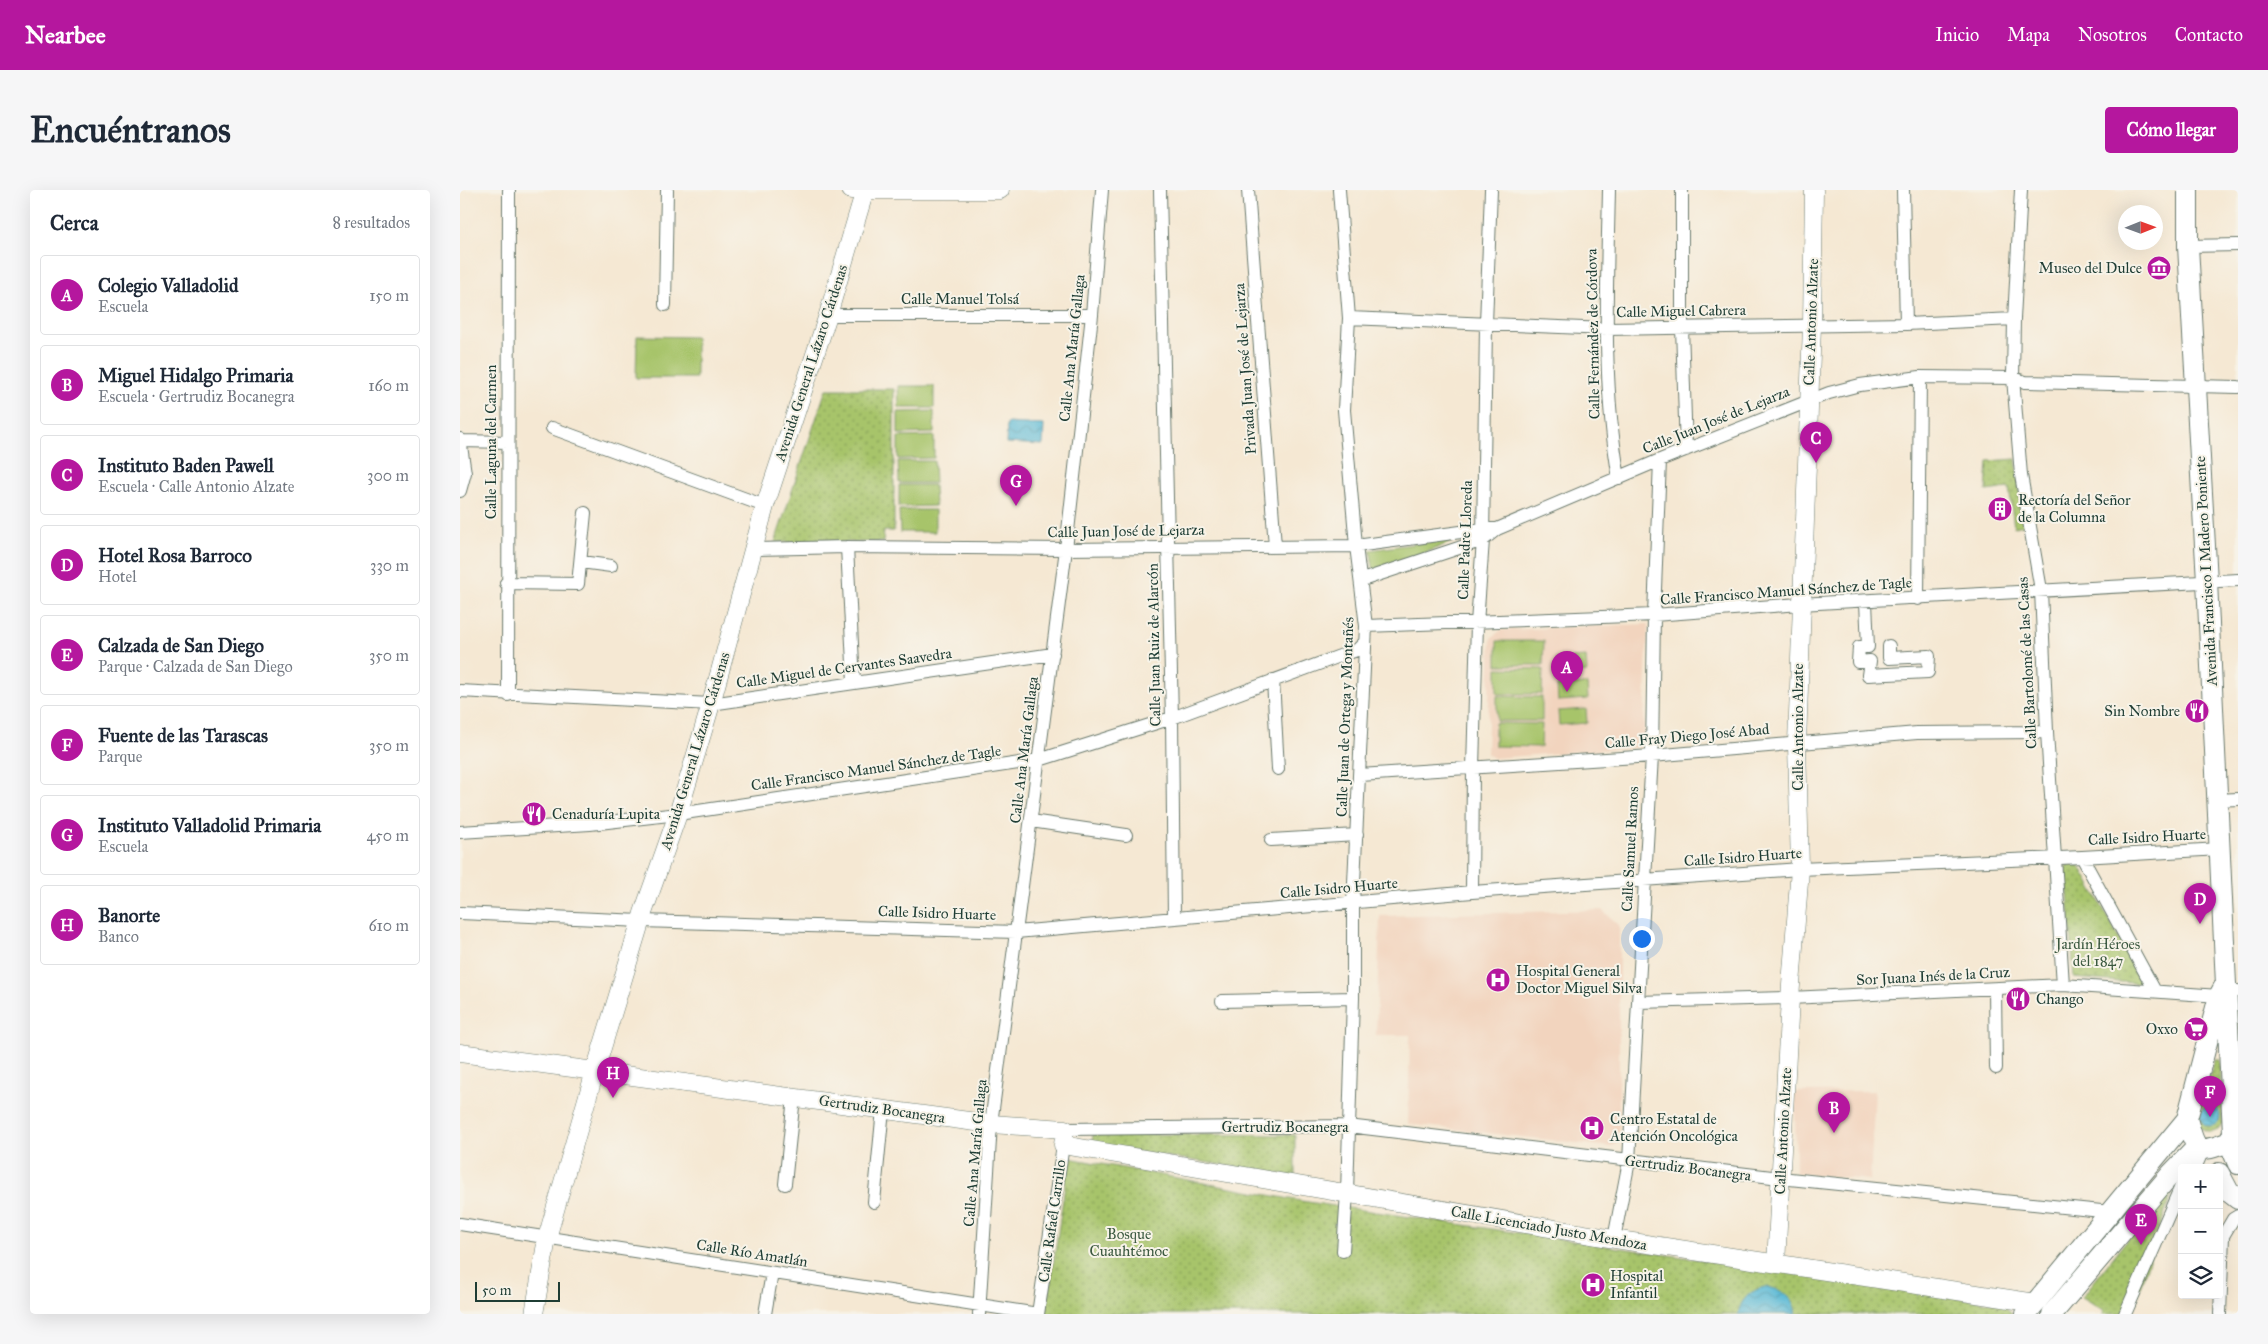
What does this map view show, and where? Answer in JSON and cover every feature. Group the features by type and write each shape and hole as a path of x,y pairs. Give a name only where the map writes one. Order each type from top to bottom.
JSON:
{"main road":[{"name":"Avenida Francisco I Madero Poniente","path":"2188,190 2188,246 2228,990 2233,1142"},
{"path":"2038,1310 2111,1212 2187,1119 2228,990"},
{"path":"2187,1119 2192,1135 2207,1153"},
{"path":"2038,1310 2171,1174 2207,1153 2233,1142 2238,1164"},
{"path":"2223,1182 2226,1188 2238,1199"}],"street":[{"name":"Calle Laguna del Carmen","path":"508,695 506,583 509,190"},
{"path":"665,305 667,190"},
{"path":"851,190 1000,190"},
{"name":"Avenida General Lázaro Cárdenas","path":"534,1314 547,1238 595,1071 641,921 678,814 711,704 765,506 828,315 864,190"},
{"name":"Calle Ana María Gallaga","path":"980,1310 991,1124 1066,549 1092,315 1102,190"},
{"name":"Calle Juan Ruiz de Alarcón","path":"1160,190 1172,718 1174,918"},
{"name":"Privada Juan José de Lejarza","path":"1248,190 1275,546"},
{"name":"Calle Juan de Ortega y Montañés","path":"1339,190 1349,318 1344,410 1356,546 1362,580 1366,626 1353,904 1353,998 1347,1193 1343,1251"},
{"name":"Calle Padre Lloreda","path":"1472,892 1473,768 1477,623 1483,534 1486,324 1491,190"},
{"name":"Calle Fernández de Córdova","path":"1609,190 1607,329 1612,436 1620,478"},
{"path":"1682,190 1682,327 1686,450"},
{"name":"Calle Antonio Alzate","path":"1776,1264 1790,998 1800,870 1796,743 1812,325 1814,190"},
{"path":"1903,190 1906,324"},
{"name":"Calle Bartolomé de las Casas","path":"2021,190 2014,319 2013,378 2021,475 2041,590 2047,732 2063,986"},
{"path":"2188,246 2238,245"},
{"name":"Calle Manuel Tolsá","path":"828,315 1092,315"},
{"name":"Calle Miguel Cabrera","path":"1349,318 1607,329 1906,324 2014,319"},
{"path":"1918,599 1920,377"},
{"name":"Calle Juan José de Lejarza","path":"1362,580 1497,529 1660,460 1808,401 1860,385 1920,377 2013,378 2025,382 2238,387"},
{"path":"552,428 765,506"},
{"path":"460,491 465,473 460,440 508,442"},
{"name":"Calle Samuel Ramos","path":"1614,1239 1629,1161 1652,756 1654,615 1660,460"},
{"path":"506,583 578,584 585,512"},
{"name":"Calle Juan José de Lejarza","path":"754,549 847,547 1066,549 1356,546 1483,534"},
{"path":"847,547 854,683"},
{"path":"581,562 611,566"},
{"name":"Calle Francisco Manuel Sánchez de Tagle","path":"1366,626 1654,615 1800,604 1866,602 2041,590 2238,580"},
{"path":"1866,602 1868,647 1859,647 1858,662 1870,661 1868,675 1928,672 1928,656 1889,658 1888,646"},
{"name":"Calle Francisco Manuel Sánchez de Tagle","path":"460,832 590,824 678,814 1039,760 1172,718 1348,654 1365,642"},
{"name":"Calle Miguel de Cervantes Saavedra","path":"460,691 508,695 711,704 1052,654"},
{"path":"1273,680 1278,769"},
{"name":"Calle Fray Diego José Abad","path":"1360,774 1652,756 1917,733 2047,732"},
{"path":"2217,800 2238,799"},
{"path":"1031,821 1126,835"},
{"path":"1271,840 1357,835"},
{"name":"Calle Isidro Huarte","path":"460,913 641,921 1016,932 1353,904 1472,892 1645,880 1800,870 2220,849"},
{"path":"2082,857 2155,991"},
{"name":"Sor Juana Inés de la Cruz","path":"1638,1002 1790,998 2063,986 2155,991 2228,990"},
{"path":"1996,989 1996,1068"},
{"path":"1222,1001 1353,998"},
{"name":"Gertrudiz Bocanegra","path":"460,1053 991,1124 1064,1137 1348,1126 1629,1161 2111,1212"},
{"path":"785,1184 794,1097"},
{"path":"874,1202 883,1109"},
{"name":"Calle Licenciado Justo Mendoza","path":"1064,1137 1347,1193 1614,1239 1776,1264 2038,1310"},
{"name":"Calle Rafaél Carrillo","path":"1038,1314 1064,1137"},
{"path":"2198,1164 2207,1153"},
{"path":"2124,1314 2178,1193"},
{"path":"2134,1314 2178,1209"},
{"path":"2220,1314 2223,1236 2233,1219 2238,1216"},
{"name":"Calle Río Amatlán","path":"460,1224 772,1273 980,1310 1038,1314"},
{"path":"765,1314 772,1273"}],"shaded area":[{"path":"1648,624 1643,747 1494,758 1487,754 1491,638 1501,630"},
{"name":"Hospital General Doctor Miguel Silva","path":"1602,910 1619,925 1619,1142 1611,1147 1408,1124 1410,1035 1376,1035 1380,916"},
{"path":"1875,1091 1870,1180 1796,1173 1795,1092"}],"green space":[{"path":"637,336 696,337 696,378 636,378"},
{"path":"898,386 934,386 934,408 899,408"},
{"path":"826,389 894,389 894,531 884,531 883,542 775,542"},
{"path":"934,411 934,433 898,434 898,412"},
{"path":"934,436 934,458 898,459 898,437"},
{"path":"2016,459 2024,525 2014,527 2009,488 1986,491 1988,461"},
{"path":"898,461 934,461 935,483 899,483"},
{"path":"899,485 934,485 935,506 899,507"},
{"path":"899,510 935,510 935,532 900,532"},
{"path":"1463,537 1377,573 1374,572 1370,550"},
{"path":"1497,641 1544,641 1543,665 1497,665"},
{"path":"1586,657 1587,672 1557,674 1556,659"},
{"path":"1497,668 1543,669 1542,694 1497,694"},
{"path":"1587,684 1588,699 1558,701 1557,686"},
{"path":"1497,696 1542,697 1542,721 1497,721"},
{"path":"1586,709 1587,723 1559,725 1558,711"},
{"path":"1495,723 1542,724 1541,747 1495,746"},
{"name":"Jardín Héroes del 1847","path":"2079,864 2144,984 2074,978 2066,865"},
{"path":"2215,1060 2220,1060 2223,1123 2218,1129 2210,1132 2198,1127 2195,1114","holes":["2203,1110 2219,1112 2219,1121 2200,1116"]},
{"path":"1093,1134 1295,1135 1295,1176 1092,1145"},
{"name":"Bosque Cuauhtémoc","path":"1069,1158 1301,1201 2002,1304 2013,1314 1046,1314"},
{"path":"2176,1180 2131,1314 2103,1314 2104,1310 2082,1297 2172,1182"}],"water":[{"path":"1007,423 1044,425 1043,445 1006,443"},
{"path":"2210,1106 2217,1109 2220,1116 2217,1123 2210,1126 2203,1123 2200,1116 2203,1109"},
{"path":"1764,1287 1776,1289 1786,1294 1793,1302 1796,1314 1738,1314 1741,1304 1747,1296"}],"place":[{"name":"Museo del Dulce","path":"2159,268"},
{"name":"Instituto Baden Pawell","path":"1816,463"},
{"name":"Instituto Valladolid Primaria","path":"1016,506"},
{"name":"Rectoría del Señor de la Columna","path":"2000,509"},
{"name":"Colegio Valladolid","path":"1567,692"},
{"name":"Sin Nombre","path":"2197,711"},
{"name":"Cenaduría Lupita","path":"534,814"},
{"name":"Hotel Rosa Barroco","path":"2200,924"},
{"name":"Hospital General Doctor Miguel Silva","path":"1498,980"},
{"name":"Chango","path":"2018,999"},
{"name":"Oxxo","path":"2196,1029"},
{"name":"Banorte","path":"613,1098"},
{"name":"Fuente de las Tarascas","path":"2210,1117"},
{"name":"Centro Estatal de Atención Oncológica","path":"1592,1128"},
{"name":"Miguel Hidalgo Primaria","path":"1834,1133"},
{"name":"Calzada de San Diego","path":"2141,1245"},
{"name":"Hospital Infantil","path":"1593,1285"}]}
